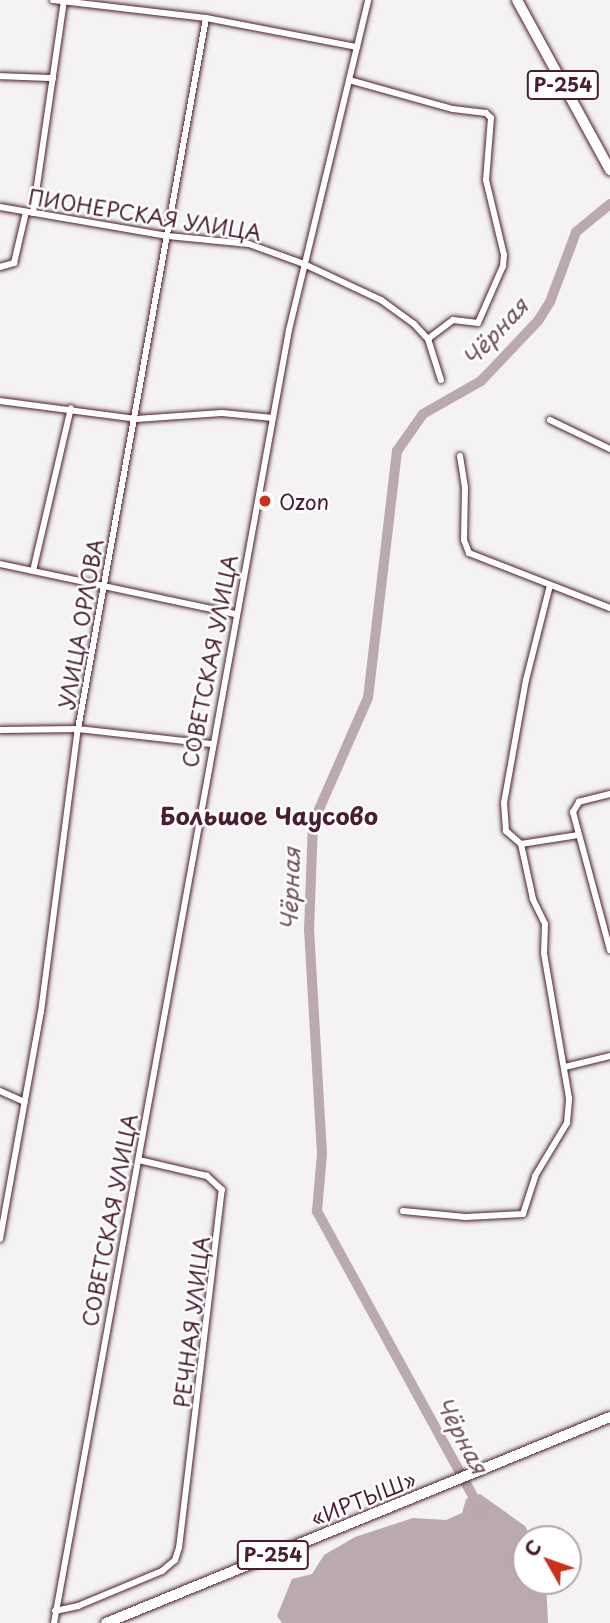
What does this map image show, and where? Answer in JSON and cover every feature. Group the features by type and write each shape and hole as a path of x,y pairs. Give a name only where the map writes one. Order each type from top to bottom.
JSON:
{"highway":[{"name":"Р-254","path":"517,0 610,170"},
{"name":"«ИРТЫШ»","path":"106,1623 610,1417"}],"street":[{"path":"52,0 206,19 357,47"},
{"name":"СОВЕТСКАЯ УЛИЦА","path":"54,1623 139,1160 211,744 273,418 304,264 368,0"},
{"path":"0,267 14,263 29,212 64,1"},
{"name":"УЛИЦА ОРЛОВА","path":"0,1238 25,1102 78,729 206,19"},
{"path":"0,76 53,78"},
{"path":"349,80 489,116 486,180 504,255 503,266 480,321 453,320 428,340 441,380"},
{"name":"ПИОНЕРСКАЯ УЛИЦА","path":"0,207 168,236 249,244 304,264 381,300 428,340"},
{"path":"0,401 71,408 136,419 222,413 273,418"},
{"path":"33,571 71,408"},
{"path":"550,420 610,449"},
{"path":"460,456 465,486 464,540 469,554 610,608"},
{"path":"0,564 236,614"},
{"path":"403,1212 466,1217 523,1214 535,1176 567,1123 565,1068 544,953 545,924 533,900 521,844 506,831 506,794 526,680 550,585"},
{"path":"0,730 78,729 211,744"},
{"path":"610,794 575,807 578,835 610,950"},
{"path":"521,844 578,835"},
{"path":"565,1068 610,1056"},
{"path":"0,1091 25,1102"},
{"name":"РЕЧНАЯ УЛИЦА","path":"55,1611 162,1571 175,1560 178,1548 222,1191 208,1176 139,1160"}],"shaded area":[{"path":"480,1494 524,1525 512,1525 512,1595 547,1595 548,1623 282,1623 277,1616 292,1579 312,1574 324,1555 355,1537 413,1518 446,1520 462,1513 466,1499"}],"waterway":[{"name":"Чёрная","path":"480,1509 317,1211 322,1154 309,931 313,823 368,698 397,451 423,414 481,381 538,321 550,302 576,232 610,204"}],"place":[{"name":"Ozon","path":"265,501"}],"district":[{"name":"Большое Чаусово","path":"269,816"}]}
